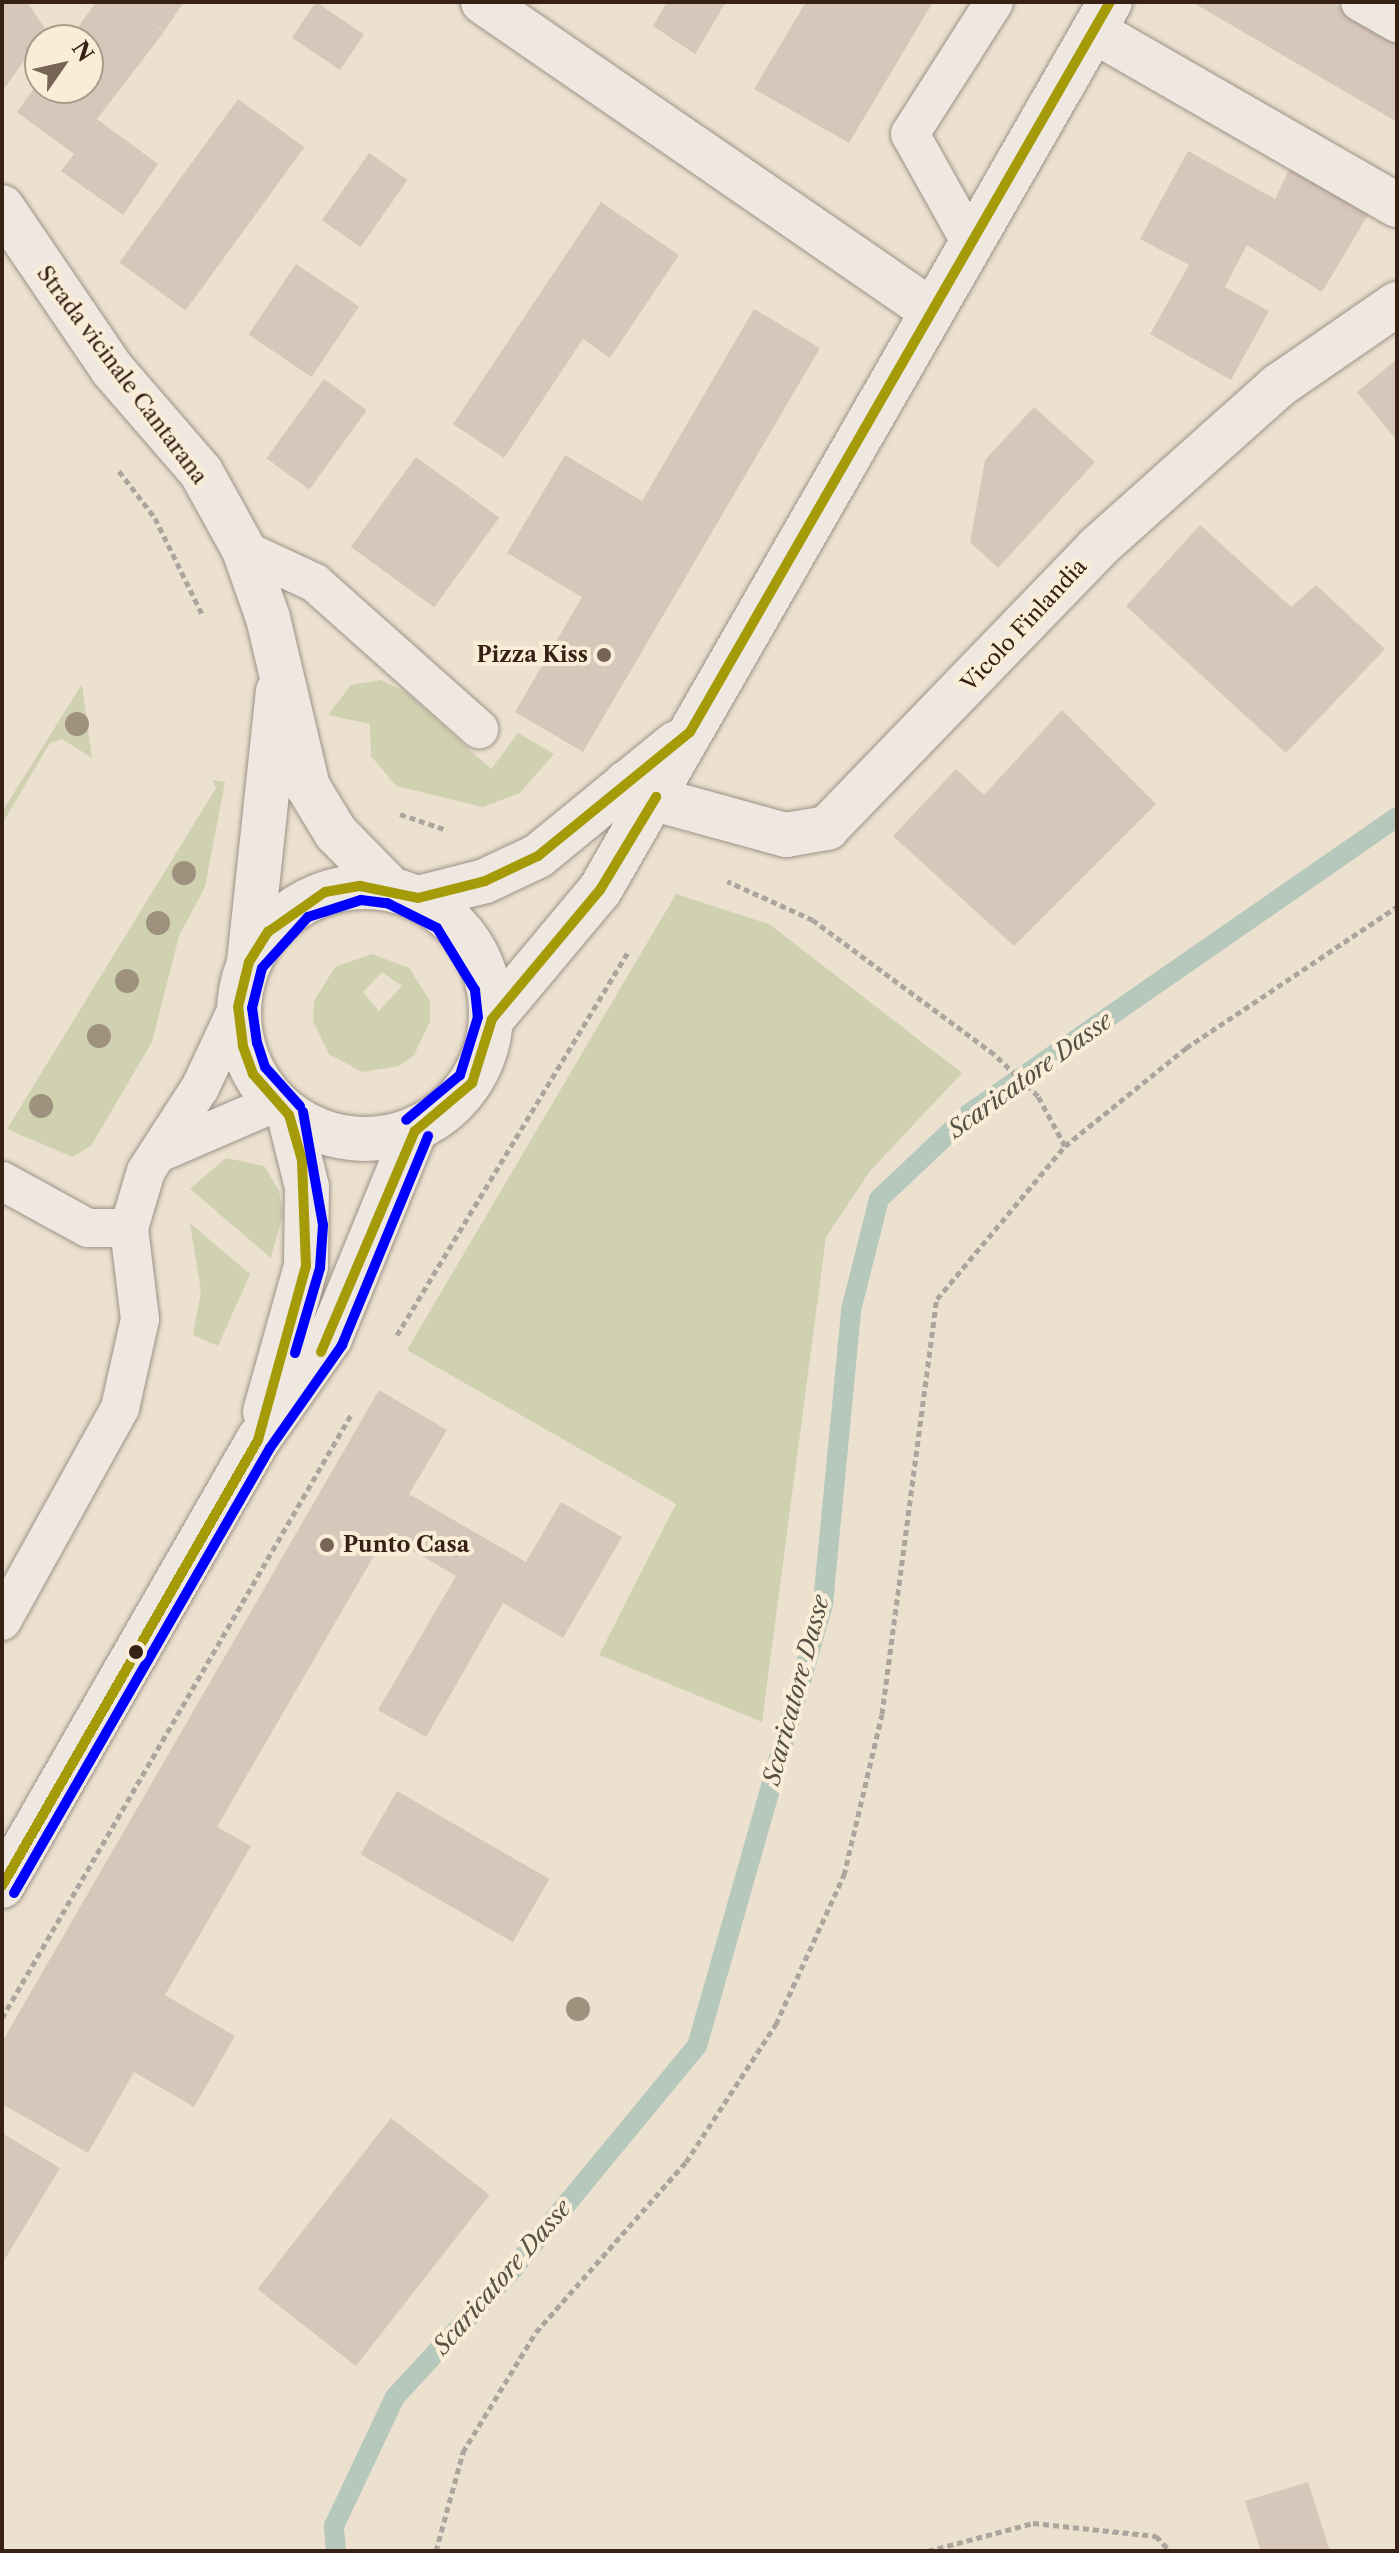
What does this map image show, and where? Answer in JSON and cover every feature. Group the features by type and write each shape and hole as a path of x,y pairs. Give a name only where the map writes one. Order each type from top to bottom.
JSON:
{"main road":[{"path":"483,2 932,311"},
{"path":"258,1440 306,1266 307,1187 282,1109 253,1074 238,1007 249,962 268,932 301,904 348,888 405,893 485,881 538,856 640,791 690,732 1102,16 1397,205"},
{"name":"Strada vicinale Cantarana","path":"2,207 112,369 201,472 244,550 268,618 279,681 308,787 336,833 405,893"},
{"name":"Vicolo Finlandia","path":"640,791 786,835 827,828 1097,548 1278,386 1397,304"},
{"name":"Strada vicinale Cantarana","path":"249,962 279,681"},
{"path":"282,1109 339,1138 378,1140 415,1131 472,1083 492,1019 600,890 640,791"},
{"path":"405,893 447,917 480,959 492,1019"},
{"path":"2,1886 258,1440 330,1338 415,1131"}],"lane":[{"path":"971,243 910,134 994,2"},
{"path":"1360,2 1397,23"},
{"path":"244,550 315,583 479,729"},
{"path":"2,1621 120,1408 140,1319 129,1228 156,1155 200,1088 238,1007"},
{"path":"156,1155 282,1109"},
{"path":"2,1181 88,1228 129,1228"}],"path":[{"path":"108,456 155,518 208,630"},
{"path":"394,812 453,832"},
{"path":"720,877 813,920 994,1054 1038,1096 1065,1146"},
{"path":"436,2551 463,2452 536,2332 686,2162 776,2024 844,1875 882,1714 937,1299 1065,1146 1186,1048 1397,907"},
{"path":"393,1342 636,937"},
{"path":"2,2018 362,1396"},
{"path":"928,2551 1033,2523 1156,2536 1170,2551"}],"green space":[{"path":"381,680 407,693 491,769 518,733 554,754 520,793 483,807 396,786 371,756 370,724 328,715 351,685"},
{"path":"82,684 92,758 62,739 50,743 2,824 2,812"},
{"path":"213,780 225,782 205,887 179,936 152,1042 91,1146 72,1157 7,1129 216,788"},
{"path":"676,894 769,924 962,1073 870,1171 826,1237 762,1722 599,1655 676,1504 407,1350"},
{"path":"372,954 409,968 430,1001 430,1021 414,1055 399,1066 362,1072 329,1054 313,1021 314,1001 335,967","holes":["382,972 402,986 379,1011 363,992"]},
{"path":"226,1158 264,1166 279,1191 283,1214 271,1258 190,1189"},
{"path":"190,1223 250,1274 218,1346 193,1335 201,1291"}],"building":[{"path":"2,2 27,2 42,24 24,24 24,61 4,89"},
{"path":"96,2 184,2 164,31 152,23 164,32 97,119 158,164 123,215 61,171 74,154 17,112 24,102 104,104 104,24 80,24"},
{"path":"316,2 364,34 340,70 292,38"},
{"path":"667,2 726,2 695,54 653,26"},
{"path":"806,2 933,2 849,143 754,89"},
{"path":"1192,2 1331,2 1397,41 1397,122"},
{"path":"238,99 304,147 186,311 119,262"},
{"path":"1188,151 1275,199 1291,166 1369,213 1322,292 1247,245 1225,287 1269,311 1231,380 1150,334 1189,265 1140,239"},
{"path":"369,153 408,180 360,247 322,220"},
{"path":"601,202 679,255 610,358 583,339 504,458 453,424"},
{"path":"296,264 359,306 311,377 248,334"},
{"path":"754,309 820,348 583,752 515,712 582,597 507,553 565,455 642,501"},
{"path":"1397,359 1397,441 1357,392"},
{"path":"324,379 367,410 309,489 266,458"},
{"path":"1034,407 1095,462 998,568 970,542 985,460"},
{"path":"416,457 499,518 434,607 351,547"},
{"path":"1200,525 1291,607 1316,585 1385,649 1286,753 1126,606"},
{"path":"1062,710 1156,804 1014,946 893,836 956,769 984,795"},
{"path":"379,1390 447,1430 409,1494 526,1562 561,1502 622,1537 563,1638 503,1603 426,1737 378,1710 456,1576 386,1535 217,1827 251,1846 165,1995 235,2036 194,2107 134,2072 88,2153 2,2104 2,2042"},
{"path":"397,1791 549,1879 513,1942 360,1854"},
{"path":"391,2118 490,2195 356,2366 257,2289"},
{"path":"2,2133 60,2168 2,2264"},
{"path":"1308,2482 1330,2551 1261,2551 1245,2501"}],"waterway":[{"name":"Scaricatore Dasse","path":"336,2551 334,2526 395,2397 513,2269 697,2046 823,1603 851,1310 879,1199 970,1113 1397,817"}],"transit line":[{"path":"2,1886 258,1440 306,1266 302,1160 289,1115 253,1074 243,1046 238,1007 249,962 268,932 325,892 360,886 418,898 485,881 538,856 690,732 1110,2"},
{"path":"321,1352 415,1131 472,1083 492,1019 600,890 656,797"},
{"path":"300,1106 265,1067 257,1043 252,1008 262,968 308,917 361,900 387,903 437,928 475,990 478,1017 460,1075 406,1120"},
{"path":"295,1353 320,1268 323,1225 303,1112"},
{"path":"14,1893 270,1448 342,1345 428,1136"}],"place":[{"name":"Pizza Kiss","path":"604,655"},
{"name":"Punto Casa","path":"327,1545"}]}
